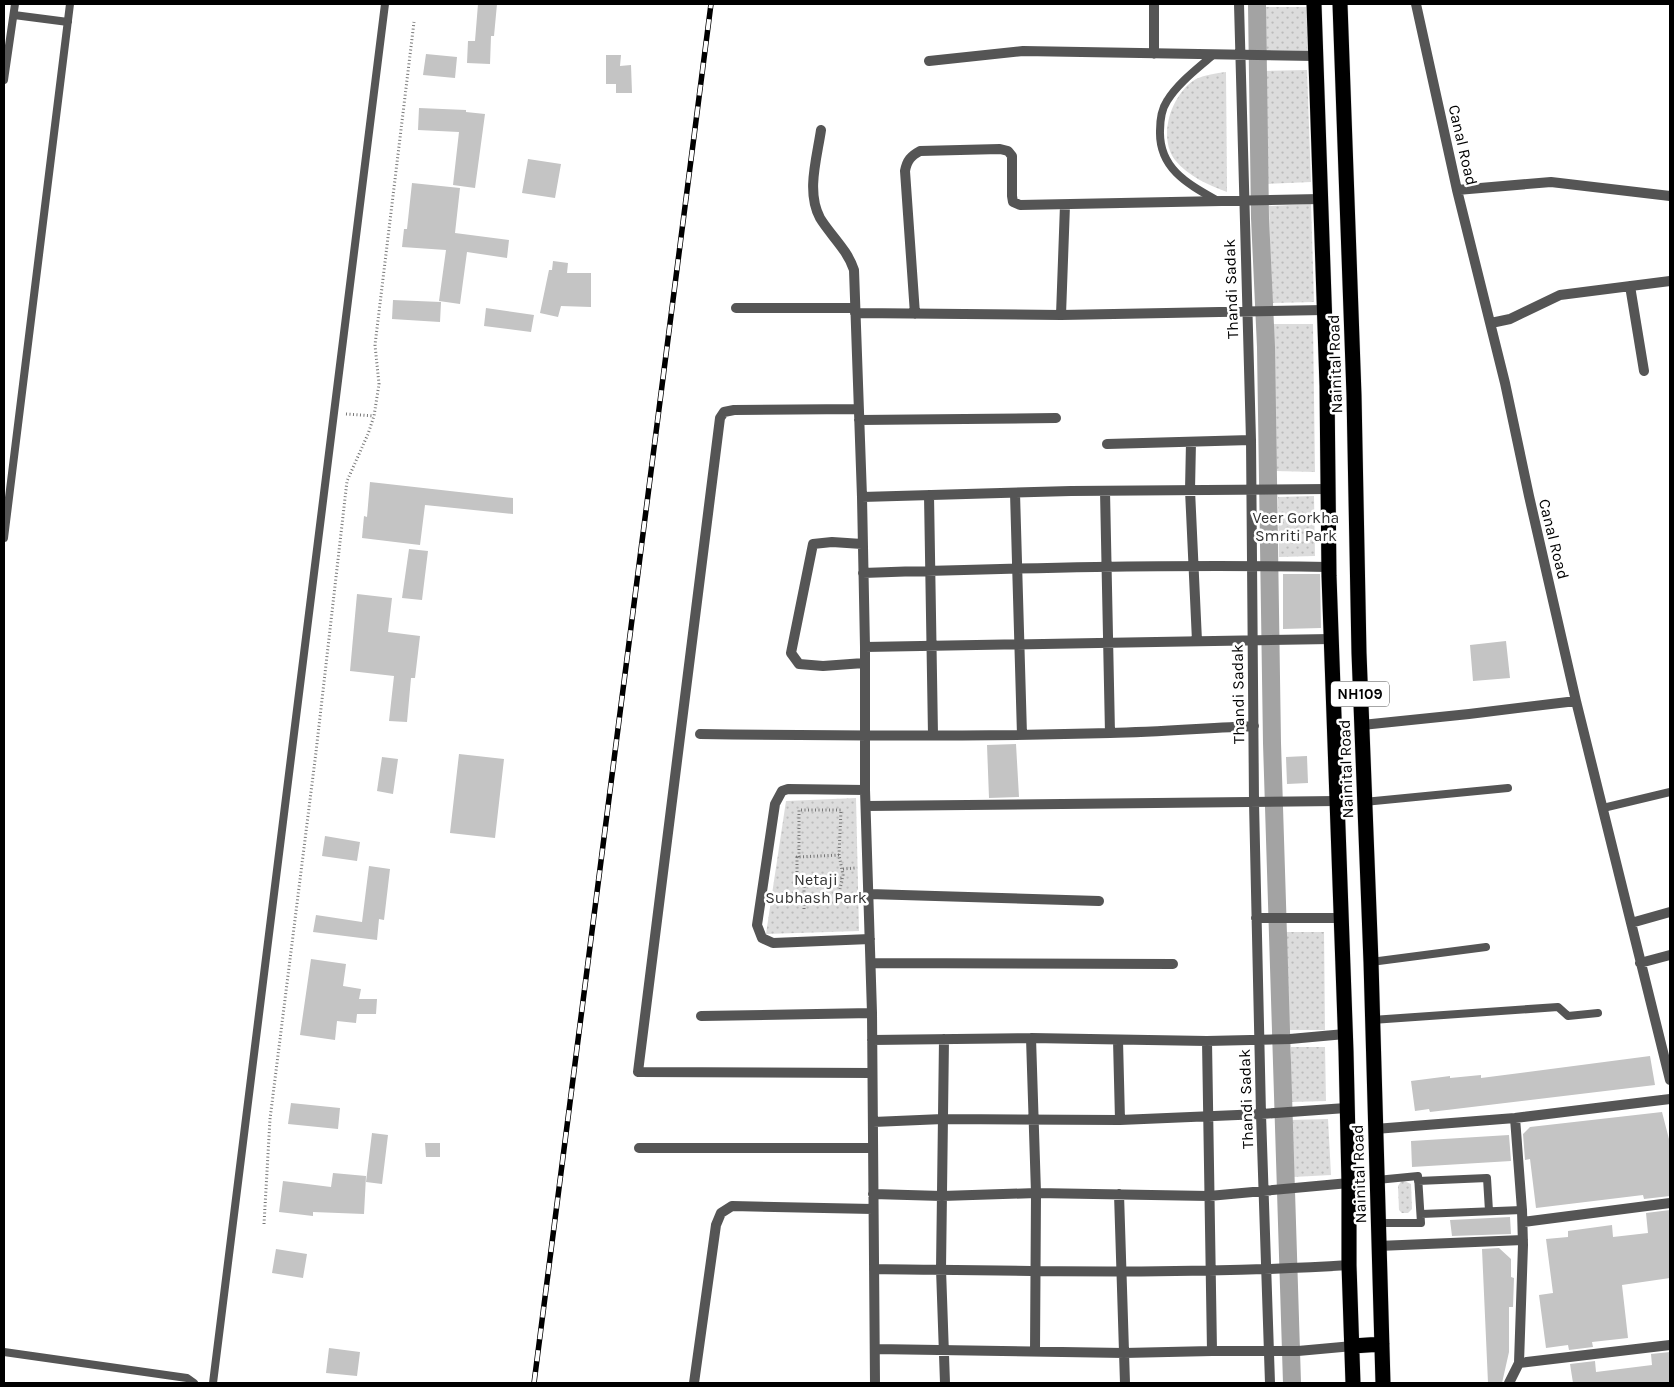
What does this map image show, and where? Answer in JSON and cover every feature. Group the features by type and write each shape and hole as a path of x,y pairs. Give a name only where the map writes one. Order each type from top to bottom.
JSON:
{"highway":[{"name":"Nainital Road","path":"1314,4 1314,56 1324,310 1328,567 1345,1034 1353,1383"},
{"name":"Nainital Road","path":"1340,4 1354,395 1359,637 1371,962 1374,1129 1383,1383"},
{"path":"1314,56 1342,56"},
{"path":"1331,638 1359,637"},
{"path":"1349,1183 1376,1180"},
{"path":"1353,1346 1382,1344"}],"street":[{"path":"1154,4 1154,54"},
{"name":"Thandi Sadak","path":"1239,4 1245,55 1251,312 1251,440 1256,490 1256,566 1252,639 1254,802 1261,1114 1270,1383"},
{"name":"Canal Road","path":"1416,4 1457,190 1491,323 1576,701 1670,1080"},
{"path":"929,61 1023,51 1314,56"},
{"path":"821,130 813,191 815,205 821,219 850,258 854,270 862,497 865,790 870,894 875,1383"},
{"path":"915,314 905,171 906,162 912,155 920,151 1008,150 1012,156 1013,202 1020,204 1065,205 1320,199"},
{"path":"1457,190 1551,182 1670,196"},
{"path":"1061,315 1065,205"},
{"path":"1491,323 1510,319 1560,295 1670,281"},
{"path":"1630,286 1644,371"},
{"path":"736,308 915,314 1061,315 1324,310"},
{"path":"872,1073 638,1072 720,418 724,412 734,410 859,415 1056,418"},
{"path":"1107,444 1251,440"},
{"path":"1191,442 1190,490 1197,641"},
{"path":"862,497 1105,491 1328,489"},
{"path":"1105,491 1110,733"},
{"path":"1015,493 1022,735"},
{"path":"929,495 933,735"},
{"path":"862,544 832,542 812,544 792,653 800,664 823,666 864,663"},
{"path":"863,573 1017,568 1328,567"},
{"path":"865,647 1108,644 1331,638"},
{"path":"1362,725 1576,701"},
{"path":"700,734 1022,735 1254,726"},
{"path":"865,790 788,789 782,791 775,804 757,925 762,938 773,943 870,939"},
{"path":"866,806 1337,801"},
{"path":"870,894 1099,901"},
{"path":"1631,923 1670,912"},
{"path":"1256,918 1341,918"},
{"path":"1640,964 1670,955"},
{"path":"871,963 1173,964"},
{"path":"701,1016 872,1013"},
{"path":"872,1040 1031,1038 1206,1041 1290,1039 1345,1034"},
{"path":"1031,1038 1036,1193 1035,1352"},
{"path":"944,1039 941,1270 945,1383"},
{"path":"1118,1040 1120,1120"},
{"path":"1206,1041 1212,1350"},
{"path":"1374,1129 1515,1118 1670,1099"},
{"path":"873,1122 1035,1118 1120,1120 1346,1108"},
{"path":"1509,1383 1519,1363 1523,1243 1515,1118"},
{"path":"639,1148 872,1148"},
{"path":"873,1194 942,1196 1036,1193 1209,1196 1349,1183"},
{"path":"1118,1194 1125,1383"},
{"path":"1523,1222 1670,1203"},
{"path":"694,1383 716,1225 721,1213 732,1206 873,1209"},
{"path":"1378,1246 1406,1245 1414,1249 1523,1243"},
{"path":"874,1269 1210,1271 1267,1270 1349,1264"},
{"path":"1519,1363 1670,1345"},
{"path":"875,1349 1124,1353 1212,1350 1298,1351 1353,1346"}],"lane":[{"path":"4,80 7,33 16,4"},
{"path":"4,538 70,4"},
{"path":"213,1383 238,1172 336,413 385,4"},
{"path":"14,14 68,22"},
{"path":"1213,55 1181,84 1166,102 1160,117 1160,141 1164,157 1171,167 1187,181 1218,200"},
{"path":"1364,802 1508,788"},
{"path":"1603,808 1670,792"},
{"path":"1371,962 1486,947"},
{"path":"1372,1020 1558,1006 1568,1016 1598,1013"},
{"path":"1376,1180 1418,1176 1421,1214 1421,1224 1377,1223"},
{"path":"1418,1181 1487,1178 1489,1211"},
{"path":"1421,1214 1522,1210"},
{"path":"4,1352 187,1378 194,1383"}],"path":[{"path":"264,1224 270,1119 348,481 374,416 379,384 374,344 414,22"},
{"path":"336,413 374,416"},
{"path":"840,889 842,878 843,869 840,855 841,810 799,810 798,880 842,878"},
{"path":"799,857 840,855"},
{"path":"804,880 804,909"}],"green space":[{"path":"1264,7 1307,7 1308,51 1264,50"},
{"path":"1307,70 1311,182 1266,184 1263,71"},
{"path":"1226,72 1227,192 1199,179 1180,166 1170,150 1167,139 1167,128 1174,104 1187,86 1196,79"},
{"path":"1311,204 1314,302 1271,303 1269,206"},
{"path":"1272,324 1313,324 1315,472 1276,471"},
{"name":"Veer Gorkha Smriti Park","path":"1314,496 1315,556 1279,557 1278,497"},
{"name":"Netaji Subhash Park","path":"856,798 859,931 766,934 786,801"},
{"path":"1285,932 1324,932 1325,1030 1286,1030"},
{"path":"1291,1047 1325,1047 1326,1101 1291,1102"},
{"path":"1328,1119 1331,1175 1293,1177 1290,1120"},
{"path":"1402,1180 1411,1184 1412,1209 1408,1213 1402,1213 1399,1210 1398,1186"}],"building":[{"path":"478,4 497,4 494,36 491,36 490,64 467,63 468,41 475,41"},
{"path":"426,54 457,57 455,78 423,75"},
{"path":"606,55 621,55 620,66 631,65 632,93 616,93 616,84 606,84"},
{"path":"419,108 466,110 466,112 485,114 475,188 453,185 459,132 418,130"},
{"path":"528,159 561,164 555,198 522,193"},
{"path":"412,183 460,188 455,233 509,240 507,258 467,252 460,304 439,301 446,250 402,247 404,229 407,229"},
{"path":"553,261 568,263 567,273 591,273 591,307 561,306 558,317 540,313 549,270 552,270"},
{"path":"393,300 441,302 440,322 392,319"},
{"path":"486,308 534,315 531,332 484,326"},
{"path":"370,482 513,498 513,514 425,505 420,545 362,538 364,516 367,517"},
{"path":"409,549 428,551 422,600 402,598"},
{"path":"1283,574 1320,574 1321,628 1283,629"},
{"path":"357,594 392,598 388,632 420,636 415,678 411,678 407,722 389,721 394,676 350,671"},
{"path":"1506,641 1510,678 1473,681 1470,645"},
{"path":"1016,744 1019,797 989,798 987,745"},
{"path":"459,754 504,759 495,838 450,833"},
{"path":"1307,756 1308,783 1287,784 1286,757"},
{"path":"382,757 398,759 393,794 377,791"},
{"path":"325,836 360,842 357,861 322,856"},
{"path":"369,866 390,869 384,920 379,919 377,940 313,932 316,915 362,922"},
{"path":"311,959 346,964 343,986 361,989 359,999 377,999 376,1014 357,1014 356,1023 337,1021 335,1040 300,1035"},
{"path":"1650,1056 1655,1085 1430,1112 1429,1109 1415,1111 1411,1081 1450,1076 1450,1078 1481,1075 1481,1078"},
{"path":"291,1103 340,1108 338,1129 288,1124"},
{"path":"1662,1112 1670,1143 1670,1196 1644,1199 1643,1195 1536,1208 1530,1159 1525,1160 1523,1134 1530,1127"},
{"path":"372,1133 388,1135 382,1184 366,1182"},
{"path":"1509,1135 1511,1161 1412,1167 1411,1141"},
{"path":"425,1143 440,1143 440,1157 426,1157"},
{"path":"333,1173 366,1176 364,1214 313,1212 313,1216 279,1212 283,1181 331,1187"},
{"path":"1670,1210 1670,1278 1622,1285 1628,1338 1592,1342 1593,1347 1569,1350 1568,1345 1546,1348 1539,1295 1553,1293 1546,1239 1568,1237 1568,1231 1612,1225 1613,1237 1648,1233 1646,1213"},
{"path":"1510,1217 1511,1234 1452,1236 1450,1220"},
{"path":"1499,1248 1511,1259 1511,1277 1514,1278 1513,1307 1509,1307 1509,1352 1502,1383 1488,1383 1482,1249"},
{"path":"276,1249 307,1254 303,1278 272,1273"},
{"path":"329,1348 360,1352 357,1376 326,1373"},
{"path":"1670,1352 1670,1383 1573,1383 1570,1364 1595,1361 1596,1372 1652,1365 1651,1354"}],"waterway":[{"path":"1257,4 1260,218 1266,347 1272,743 1292,1383"}],"railway":[{"path":"534,1383 711,4"}]}
